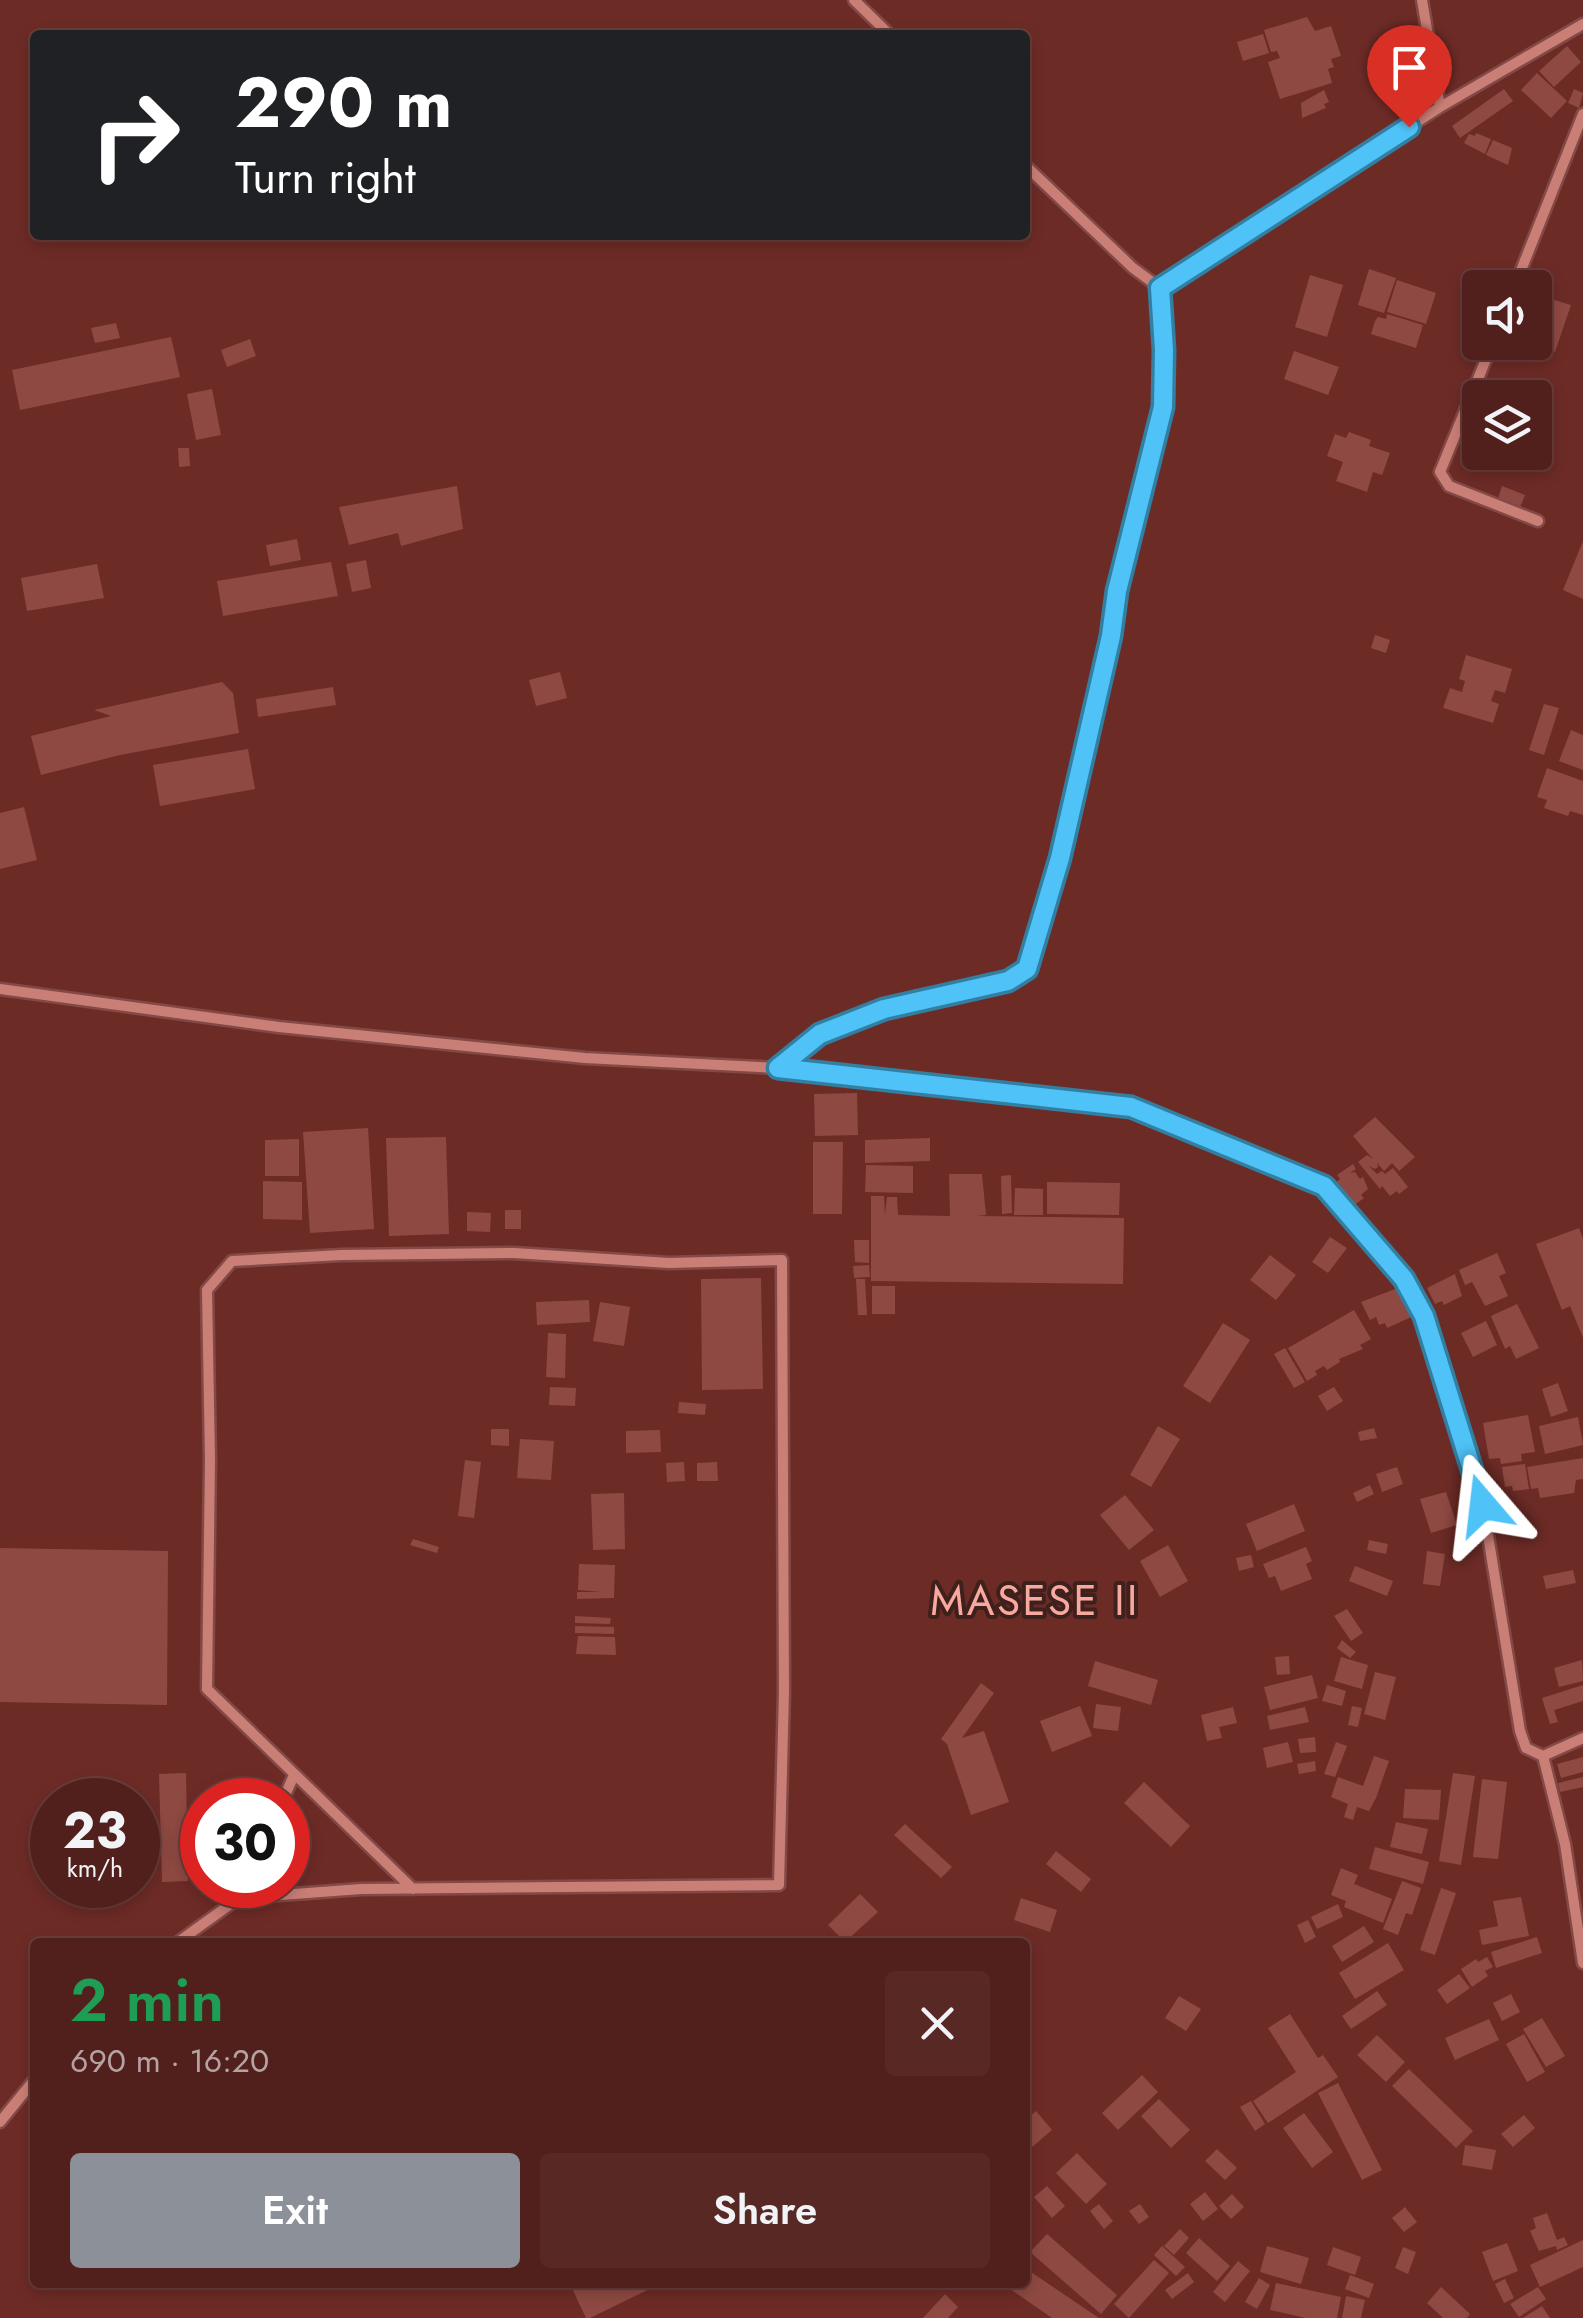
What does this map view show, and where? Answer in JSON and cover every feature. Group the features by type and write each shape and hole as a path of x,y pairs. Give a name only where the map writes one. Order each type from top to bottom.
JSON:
{"street":[{"path":"854,0 885,30"},
{"path":"1422,0 1440,106"},
{"path":"1160,288 1440,106 1583,24"},
{"path":"1521,270 1583,114"},
{"path":"1030,170 1132,268 1160,288"},
{"path":"778,1068 820,1034 884,1009 1008,981 1027,969 1060,858 1111,636 1117,591 1163,407 1160,288"},
{"path":"1486,360 1440,472 1449,486 1538,521"},
{"path":"0,989 279,1026 585,1058 778,1068 1131,1107 1324,1186 1404,1279 1424,1316 1483,1505 1526,1748 1543,1756 1583,1738"},
{"path":"310,1894 413,1889 779,1885 784,1692 782,1260 669,1264 514,1253 340,1255 232,1262 207,1290 207,1689 413,1889"},
{"path":"1543,1756 1565,1844 1583,1962"},
{"path":"183,1938 224,1908"},
{"path":"0,2122 30,2085"}],"building":[{"path":"1307,17 1315,31 1331,26 1341,56 1331,59 1334,67 1328,69 1332,83 1280,99 1268,62 1280,58 1277,51 1271,52 1264,30"},
{"path":"1263,34 1269,53 1243,61 1237,42"},
{"path":"1567,46 1581,62 1554,87 1539,71"},
{"path":"1537,73 1567,101 1551,118 1521,90"},
{"path":"1504,89 1513,101 1460,138 1452,126"},
{"path":"1574,89 1583,93 1579,108 1568,103"},
{"path":"1324,90 1329,102 1324,104 1326,108 1302,118 1301,103"},
{"path":"1469,134 1491,139 1485,154 1464,143"},
{"path":"1493,140 1512,148 1508,165 1486,155"},
{"path":"1369,269 1396,278 1384,313 1358,305"},
{"path":"1310,275 1343,285 1327,337 1295,327"},
{"path":"1397,280 1436,293 1426,324 1387,312"},
{"path":"1552,299 1571,305 1555,352 1552,351"},
{"path":"1387,314 1423,325 1416,348 1371,334 1378,317 1386,319"},
{"path":"116,323 120,338 95,343 91,328"},
{"path":"171,337 180,377 20,410 12,370"},
{"path":"250,339 256,356 227,367 221,350"},
{"path":"1294,351 1339,367 1328,395 1284,379"},
{"path":"212,389 221,435 196,440 187,394"},
{"path":"1349,432 1371,440 1369,446 1390,453 1382,475 1373,472 1367,492 1336,481 1343,462 1327,456 1335,434 1346,438"},
{"path":"178,448 189,448 190,466 179,467"},
{"path":"457,486 463,529 401,546 398,533 349,545 339,507"},
{"path":"1502,486 1525,495 1519,510 1497,502"},
{"path":"297,539 301,560 270,566 266,545"},
{"path":"1583,541 1583,599 1563,590"},
{"path":"366,560 371,588 352,592 346,564"},
{"path":"331,562 338,596 223,616 217,581"},
{"path":"97,564 104,598 27,611 21,578"},
{"path":"1375,635 1390,640 1386,653 1371,648"},
{"path":"1466,655 1512,669 1505,693 1495,690 1491,701 1499,704 1493,723 1443,708 1450,688 1462,692 1465,681 1459,679"},
{"path":"560,672 567,698 536,706 529,680"},
{"path":"222,682 233,693 239,733 120,755 41,775 31,736 111,716 94,710"},
{"path":"333,687 336,705 258,717 256,699"},
{"path":"1544,704 1559,708 1544,755 1529,750"},
{"path":"1571,730 1583,735 1583,770 1559,761"},
{"path":"248,749 255,789 160,806 153,765"},
{"path":"1547,768 1583,781 1583,815 1570,811 1568,816 1544,808 1547,800 1537,797"},
{"path":"24,807 37,860 0,869 0,813"},
{"path":"857,1093 858,1135 815,1136 814,1094"},
{"path":"1375,1117 1415,1157 1399,1171 1392,1163 1384,1171 1377,1163 1375,1169 1369,1166 1377,1174 1393,1168 1408,1187 1399,1194 1397,1191 1390,1196 1382,1186 1380,1189 1358,1162 1367,1155 1373,1159 1353,1136"},
{"path":"368,1128 374,1229 310,1233 303,1132"},
{"path":"446,1137 449,1234 389,1236 386,1138"},
{"path":"930,1138 930,1161 865,1163 865,1140"},
{"path":"299,1139 299,1176 265,1176 265,1140"},
{"path":"813,1142 843,1142 842,1214 813,1214"},
{"path":"1353,1164 1356,1169 1350,1173 1363,1177 1368,1189 1353,1206 1335,1183 1340,1179 1337,1175"},
{"path":"866,1165 913,1166 913,1193 865,1192"},
{"path":"949,1174 982,1174 986,1215 976,1216 1124,1218 1123,1284 871,1281 871,1196 884,1196 885,1215 887,1197 897,1197 898,1215 950,1216"},
{"path":"1011,1175 1012,1213 1002,1214 1001,1176"},
{"path":"263,1181 302,1182 302,1220 263,1219"},
{"path":"1047,1182 1120,1183 1119,1215 1047,1214"},
{"path":"1015,1188 1043,1189 1043,1215 1014,1215"},
{"path":"505,1210 521,1210 521,1229 505,1229"},
{"path":"467,1212 491,1213 490,1232 467,1231"},
{"path":"1579,1228 1583,1239 1583,1338 1570,1306 1562,1310 1536,1244"},
{"path":"1330,1237 1347,1248 1328,1273 1312,1262"},
{"path":"854,1240 869,1240 869,1263 855,1262"},
{"path":"1497,1253 1506,1273 1499,1276 1508,1296 1485,1306 1472,1282 1465,1285 1459,1270"},
{"path":"1270,1255 1296,1275 1276,1300 1250,1280"},
{"path":"869,1265 870,1277 854,1278 853,1266"},
{"path":"1455,1274 1462,1296 1444,1305 1442,1301 1435,1304 1427,1288"},
{"path":"761,1278 763,1389 702,1390 701,1279"},
{"path":"856,1279 865,1279 867,1315 858,1315"},
{"path":"872,1286 895,1286 895,1314 872,1314"},
{"path":"1403,1286 1416,1315 1387,1328 1385,1323 1379,1325 1376,1317 1370,1320 1361,1302"},
{"path":"589,1300 590,1322 537,1325 536,1302"},
{"path":"600,1302 630,1307 624,1346 593,1341"},
{"path":"1517,1304 1539,1348 1516,1359 1510,1346 1505,1349 1491,1316"},
{"path":"1354,1310 1371,1339 1360,1345 1363,1349 1339,1359 1327,1370 1324,1366 1315,1371 1317,1375 1307,1381 1288,1348"},
{"path":"1486,1321 1497,1345 1473,1357 1461,1333"},
{"path":"1223,1323 1250,1340 1210,1403 1183,1386"},
{"path":"548,1333 566,1334 565,1378 546,1377"},
{"path":"1285,1348 1305,1382 1294,1388 1274,1354"},
{"path":"1558,1383 1568,1411 1551,1417 1542,1389"},
{"path":"550,1387 576,1388 575,1406 549,1405"},
{"path":"1334,1387 1343,1401 1327,1411 1318,1396"},
{"path":"679,1402 706,1404 705,1415 678,1413"},
{"path":"1528,1415 1535,1452 1521,1454 1522,1461 1501,1464 1500,1458 1489,1459 1483,1423"},
{"path":"1578,1417 1583,1445 1545,1454 1539,1426"},
{"path":"1158,1426 1180,1439 1151,1487 1130,1475"},
{"path":"1374,1428 1377,1438 1360,1441 1358,1432"},
{"path":"491,1429 509,1429 509,1446 491,1445"},
{"path":"660,1430 661,1452 626,1453 626,1431"},
{"path":"520,1439 554,1441 551,1480 517,1478"},
{"path":"1583,1458 1583,1479 1576,1480 1574,1493 1540,1498 1538,1488 1531,1489 1527,1467"},
{"path":"465,1460 481,1462 474,1518 458,1516"},
{"path":"684,1462 685,1481 667,1482 666,1463"},
{"path":"717,1462 718,1481 697,1481 697,1463"},
{"path":"1525,1464 1529,1489 1513,1491 1512,1486 1505,1487 1502,1467"},
{"path":"1397,1467 1403,1484 1382,1492 1376,1474"},
{"path":"1370,1485 1374,1494 1357,1502 1353,1493"},
{"path":"1446,1492 1457,1525 1431,1533 1420,1499"},
{"path":"624,1493 625,1549 593,1550 591,1494"},
{"path":"1125,1495 1154,1530 1129,1550 1100,1515"},
{"path":"1294,1504 1305,1531 1257,1551 1246,1524"},
{"path":"413,1539 439,1547 437,1553 410,1545"},
{"path":"1369,1540 1388,1544 1386,1554 1367,1550"},
{"path":"1168,1545 1188,1581 1160,1597 1140,1561"},
{"path":"1306,1547 1312,1561 1306,1564 1312,1579 1281,1591 1275,1576 1269,1578 1263,1564"},
{"path":"0,1548 168,1551 167,1705 0,1702"},
{"path":"1427,1551 1445,1554 1440,1586 1423,1584"},
{"path":"1251,1555 1254,1567 1239,1571 1236,1558"},
{"path":"579,1564 615,1565 614,1598 577,1599 577,1592 601,1592 578,1590"},
{"path":"1355,1566 1393,1581 1387,1596 1349,1581"},
{"path":"1573,1570 1576,1583 1546,1589 1543,1576"},
{"path":"1347,1609 1363,1633 1351,1641 1334,1616"},
{"path":"575,1616 611,1618 610,1624 575,1623"},
{"path":"575,1626 614,1627 614,1634 575,1633"},
{"path":"578,1636 615,1637 616,1655 576,1654"},
{"path":"1342,1640 1356,1652 1350,1658 1337,1648"},
{"path":"1289,1656 1290,1674 1277,1675 1275,1657"},
{"path":"1341,1657 1368,1665 1362,1689 1334,1681"},
{"path":"1582,1660 1583,1681 1559,1687 1554,1668"},
{"path":"1095,1661 1158,1680 1151,1705 1088,1686"},
{"path":"1375,1672 1396,1677 1385,1720 1364,1714"},
{"path":"1312,1675 1318,1698 1270,1710 1264,1687"},
{"path":"981,1683 994,1693 962,1738 984,1731 1009,1802 971,1815 947,1744 941,1739"},
{"path":"1327,1685 1346,1691 1342,1706 1322,1701"},
{"path":"1583,1685 1583,1701 1554,1710 1558,1722 1550,1724 1542,1698"},
{"path":"1096,1704 1121,1707 1118,1731 1093,1728"},
{"path":"1080,1706 1092,1736 1052,1752 1040,1721"},
{"path":"1352,1706 1362,1708 1358,1727 1348,1725"},
{"path":"1233,1707 1237,1723 1219,1727 1222,1738 1207,1741 1201,1715"},
{"path":"1305,1707 1309,1722 1270,1730 1267,1716"},
{"path":"1315,1737 1316,1752 1300,1753 1298,1739"},
{"path":"1288,1742 1293,1762 1267,1768 1263,1748"},
{"path":"1336,1742 1347,1746 1335,1777 1324,1774"},
{"path":"1374,1756 1389,1761 1376,1798 1369,1811 1357,1807 1353,1820 1344,1817 1348,1804 1331,1797 1338,1777 1363,1786"},
{"path":"1583,1757 1583,1772 1561,1778 1557,1764"},
{"path":"1315,1761 1316,1771 1299,1774 1297,1764"},
{"path":"186,1773 186,1778 180,1778 180,1881 162,1882 159,1774"},
{"path":"1453,1773 1475,1776 1461,1865 1439,1861"},
{"path":"1583,1777 1583,1787 1560,1792 1558,1783"},
{"path":"1482,1779 1507,1782 1498,1859 1473,1857"},
{"path":"1144,1782 1190,1826 1171,1847 1124,1803"},
{"path":"1405,1789 1441,1790 1439,1820 1403,1818"},
{"path":"1396,1822 1428,1829 1422,1854 1390,1847"},
{"path":"905,1824 952,1867 941,1878 894,1835"},
{"path":"1375,1847 1429,1862 1423,1884 1369,1869"},
{"path":"1056,1851 1091,1879 1081,1892 1046,1864"},
{"path":"1341,1868 1358,1875 1354,1884 1392,1899 1383,1923 1344,1907 1346,1901 1331,1895"},
{"path":"1402,1881 1421,1888 1412,1915 1406,1913 1398,1935 1383,1929"},
{"path":"1441,1888 1456,1893 1435,1955 1420,1950"},
{"path":"860,1894 878,1912 849,1938 841,1938 828,1925"},
{"path":"1521,1897 1529,1936 1482,1945 1479,1930 1498,1926 1493,1901"},
{"path":"1021,1898 1057,1910 1050,1932 1014,1920"},
{"path":"1338,1904 1343,1917 1317,1929 1311,1917"},
{"path":"1308,1920 1316,1937 1305,1943 1297,1925"},
{"path":"1364,1926 1374,1942 1342,1962 1332,1946"},
{"path":"1537,1937 1542,1953 1496,1968 1491,1952"},
{"path":"1388,1943 1404,1970 1355,1999 1339,1973"},
{"path":"1487,1957 1493,1967 1485,1971 1488,1976 1472,1987 1461,1969"},
{"path":"1459,1974 1470,1988 1447,2004 1437,1990"},
{"path":"1377,1991 1387,2005 1351,2029 1342,2016"},
{"path":"1511,1994 1520,2012 1502,2021 1493,2003"},
{"path":"1179,1996 1201,2009 1186,2031 1165,2018"},
{"path":"1290,2014 1318,2058 1323,2055 1338,2077 1268,2123 1253,2101 1296,2072 1268,2028"},
{"path":"1542,2018 1565,2056 1546,2067 1523,2029"},
{"path":"1489,2019 1499,2040 1455,2060 1445,2038"},
{"path":"1524,2034 1545,2072 1527,2082 1506,2044"},
{"path":"1377,2035 1405,2062 1386,2082 1357,2055"},
{"path":"1409,2069 1473,2131 1456,2148 1392,2086"},
{"path":"1142,2075 1158,2092 1118,2130 1102,2113"},
{"path":"1338,2083 1382,2170 1362,2180 1318,2093"},
{"path":"1159,2099 1190,2130 1171,2148 1141,2116"},
{"path":"1251,2101 1265,2124 1255,2131 1240,2107"},
{"path":"1036,2111 1052,2130 1030,2149 1030,2116"},
{"path":"1304,2113 1333,2152 1312,2168 1283,2128"},
{"path":"1524,2115 1535,2128 1513,2147 1501,2134"},
{"path":"1465,2145 1496,2150 1492,2170 1462,2165"},
{"path":"1217,2149 1237,2168 1225,2180 1205,2161"},
{"path":"1077,2153 1107,2184 1086,2204 1056,2173"},
{"path":"1047,2186 1065,2206 1052,2218 1034,2197"},
{"path":"1205,2192 1218,2209 1203,2221 1190,2204"},
{"path":"1232,2194 1244,2207 1231,2219 1219,2206"},
{"path":"1099,2204 1113,2221 1104,2229 1090,2211"},
{"path":"1140,2204 1149,2217 1139,2224 1129,2211"},
{"path":"1405,2207 1417,2222 1404,2232 1392,2218"},
{"path":"1547,2213 1557,2240 1564,2237 1568,2245 1539,2251 1530,2231 1536,2228 1533,2218"},
{"path":"1180,2229 1189,2238 1174,2255 1164,2246"},
{"path":"1047,2234 1117,2295 1101,2314 1030,2252"},
{"path":"1199,2238 1230,2266 1217,2281 1186,2253"},
{"path":"1583,2240 1583,2267 1540,2287 1530,2265"},
{"path":"1507,2243 1518,2271 1493,2281 1482,2252"},
{"path":"1162,2246 1185,2267 1176,2276 1154,2255"},
{"path":"1267,2246 1309,2258 1301,2284 1260,2272"},
{"path":"1333,2247 1361,2257 1355,2275 1327,2265"},
{"path":"1403,2247 1416,2252 1408,2274 1395,2268"},
{"path":"1154,2260 1169,2273 1129,2318 1114,2304"},
{"path":"1238,2261 1250,2271 1225,2302 1213,2292"},
{"path":"1030,2271 1099,2318 1052,2318 1009,2288 1030,2288"},
{"path":"1188,2273 1194,2282 1172,2299 1165,2290"},
{"path":"1350,2275 1374,2284 1369,2298 1345,2289"},
{"path":"1259,2278 1270,2285 1257,2309 1245,2302"},
{"path":"1505,2279 1514,2298 1504,2303 1495,2284"},
{"path":"1276,2283 1341,2297 1337,2318 1306,2318 1270,2310"},
{"path":"1441,2287 1470,2314 1467,2318 1443,2318 1427,2303"},
{"path":"1538,2287 1546,2299 1519,2317 1510,2304"},
{"path":"572,2288 652,2288 590,2318 586,2318"},
{"path":"945,2294 958,2307 948,2318 923,2318"},
{"path":"1346,2296 1365,2300 1361,2318 1342,2318"},
{"path":"1542,2306 1550,2318 1523,2318"}],"district":[{"name":"MASESE II","path":"1035,1600"}],"route":[{"path":"1409,127 1160,288 1163,407 1117,591 1111,636 1060,858 1027,969 1008,981 884,1009 820,1034 778,1068 1131,1107 1324,1186 1404,1279 1424,1316 1483,1505"}]}
